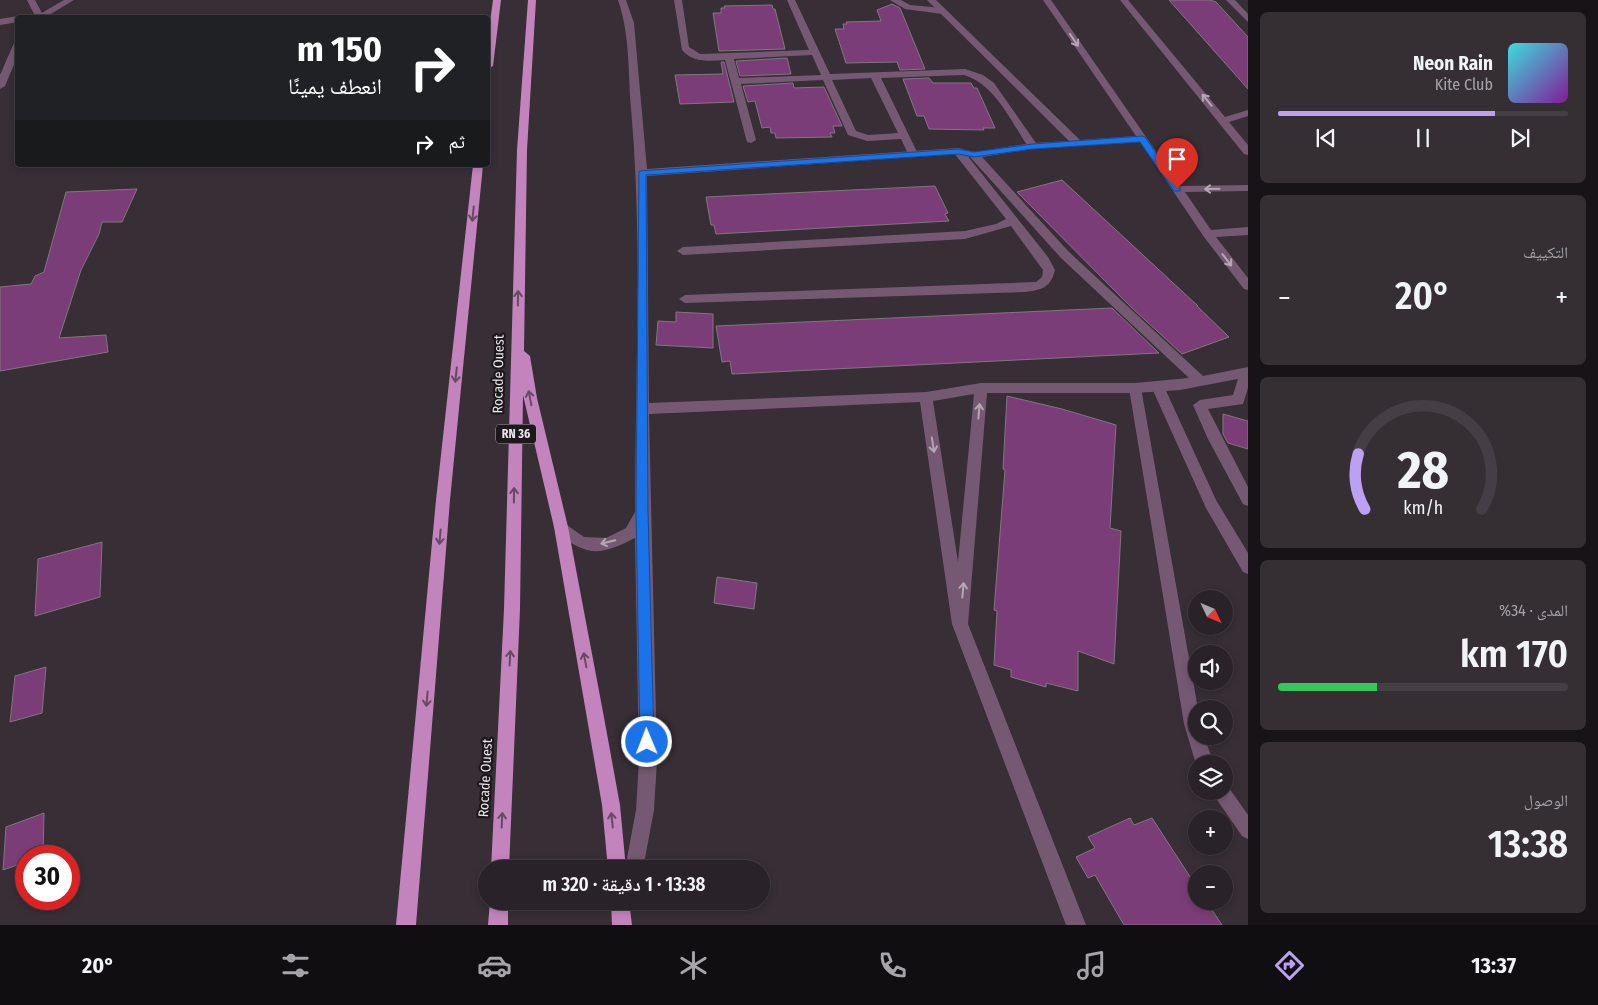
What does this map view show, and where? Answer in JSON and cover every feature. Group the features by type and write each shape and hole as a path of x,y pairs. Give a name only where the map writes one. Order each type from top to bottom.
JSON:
{"highway":[{"path":"490,51 497,0"},
{"name":"Rocade Ouest","path":"500,860 512,609 522,150 532,0"},
{"path":"406,925 443,500 478,167"},
{"path":"518,319 530,398 560,527 611,805 616,860"},
{"path":"498,925 499,910"}],"street":[{"path":"31,0 38,15"},
{"path":"40,15 70,0"},
{"path":"622,0 630,23 633,42 632,62 642,172 642,512 648,761 645,810 636,860"},
{"path":"678,0 684,48 690,54 700,58 814,52"},
{"path":"792,0 852,133 867,138 904,136"},
{"path":"894,0 908,6 942,11"},
{"path":"931,0 1077,143"},
{"path":"1047,0 1208,234 1248,286"},
{"path":"1124,0 1248,152"},
{"path":"1230,0 1248,19"},
{"path":"0,22 15,20"},
{"path":"0,86 15,50"},
{"path":"729,56 751,140"},
{"path":"735,81 949,71 965,72 980,77 991,85 1033,146"},
{"path":"874,74 913,154"},
{"path":"1223,120 1248,113"},
{"path":"642,172 958,151 974,154 1033,146 1142,139"},
{"path":"685,299 1026,288 1038,286 1047,279 1049,270 1044,260 958,151"},
{"path":"974,154 1066,255 1201,382"},
{"path":"1177,189 1248,188"},
{"path":"683,251 965,235 999,228 1013,220"},
{"path":"1208,234 1248,231"},
{"path":"642,409 926,397 982,388 1135,388 1201,382 1248,372"},
{"path":"1248,377 1243,383 1238,400 1200,405 1215,439 1248,500"},
{"path":"1157,386 1211,504 1248,567"},
{"path":"960,624 982,388"},
{"path":"1135,388 1192,724 1202,755"},
{"path":"926,397 960,624 1076,925"},
{"path":"560,527 581,543 607,545 631,533 642,512"},
{"path":"1227,800 1248,830"}],"building":[{"path":"1169,0 1210,0 1216,2 1248,37 1248,89"},
{"path":"892,4 900,8 925,69 900,70 897,62 846,63 835,29 844,29 843,24 847,24 846,22 881,21 877,10"},
{"path":"772,5 773,9 775,9 785,49 719,51 713,13 721,13 721,8 725,8 724,6"},
{"path":"787,58 791,74 740,76 736,61"},
{"path":"721,62 724,62 734,102 680,104 675,75 723,74"},
{"path":"929,78 933,83 971,83 974,88 977,88 995,128 983,128 984,130 929,129 924,116 917,116 903,79"},
{"path":"793,83 794,88 824,87 842,126 833,126 835,133 830,133 832,137 776,138 775,133 771,133 770,127 762,128 755,101 748,102 743,86"},
{"path":"1062,180 1229,337 1182,354 1132,308 1017,192"},
{"path":"935,186 948,213 945,214 949,221 716,234 714,225 711,225 706,197"},
{"path":"137,189 122,222 102,222 99,234 81,270 59,338 106,335 108,352 0,371 0,287 31,284 35,276 44,272 66,192"},
{"path":"1112,308 1159,353 732,374 730,361 722,362 716,326"},
{"path":"676,312 713,314 713,348 656,345 658,321 676,322"},
{"path":"1007,396 1062,409 1116,425 1110,528 1121,531 1114,664 1078,651 1078,691 1046,683 1046,687 1011,677 1011,670 994,665 997,611 994,610 1005,470 1003,469"},
{"path":"1223,414 1248,421 1248,449 1228,443 1223,434"},
{"path":"102,542 100,597 35,616 38,559"},
{"path":"717,577 757,583 754,609 714,603"},
{"path":"46,667 42,713 10,722 15,676"},
{"path":"44,813 43,845 15,845 15,866 3,870 6,827"},
{"path":"1130,818 1134,825 1152,818 1188,874 1188,910 1212,910 1222,925 1124,925 1095,875 1088,878 1076,857 1095,848 1088,837"}],"route":[{"path":"647,742 642,512 642,172 958,151 974,154 1033,146 1142,139 1177,189"}]}
